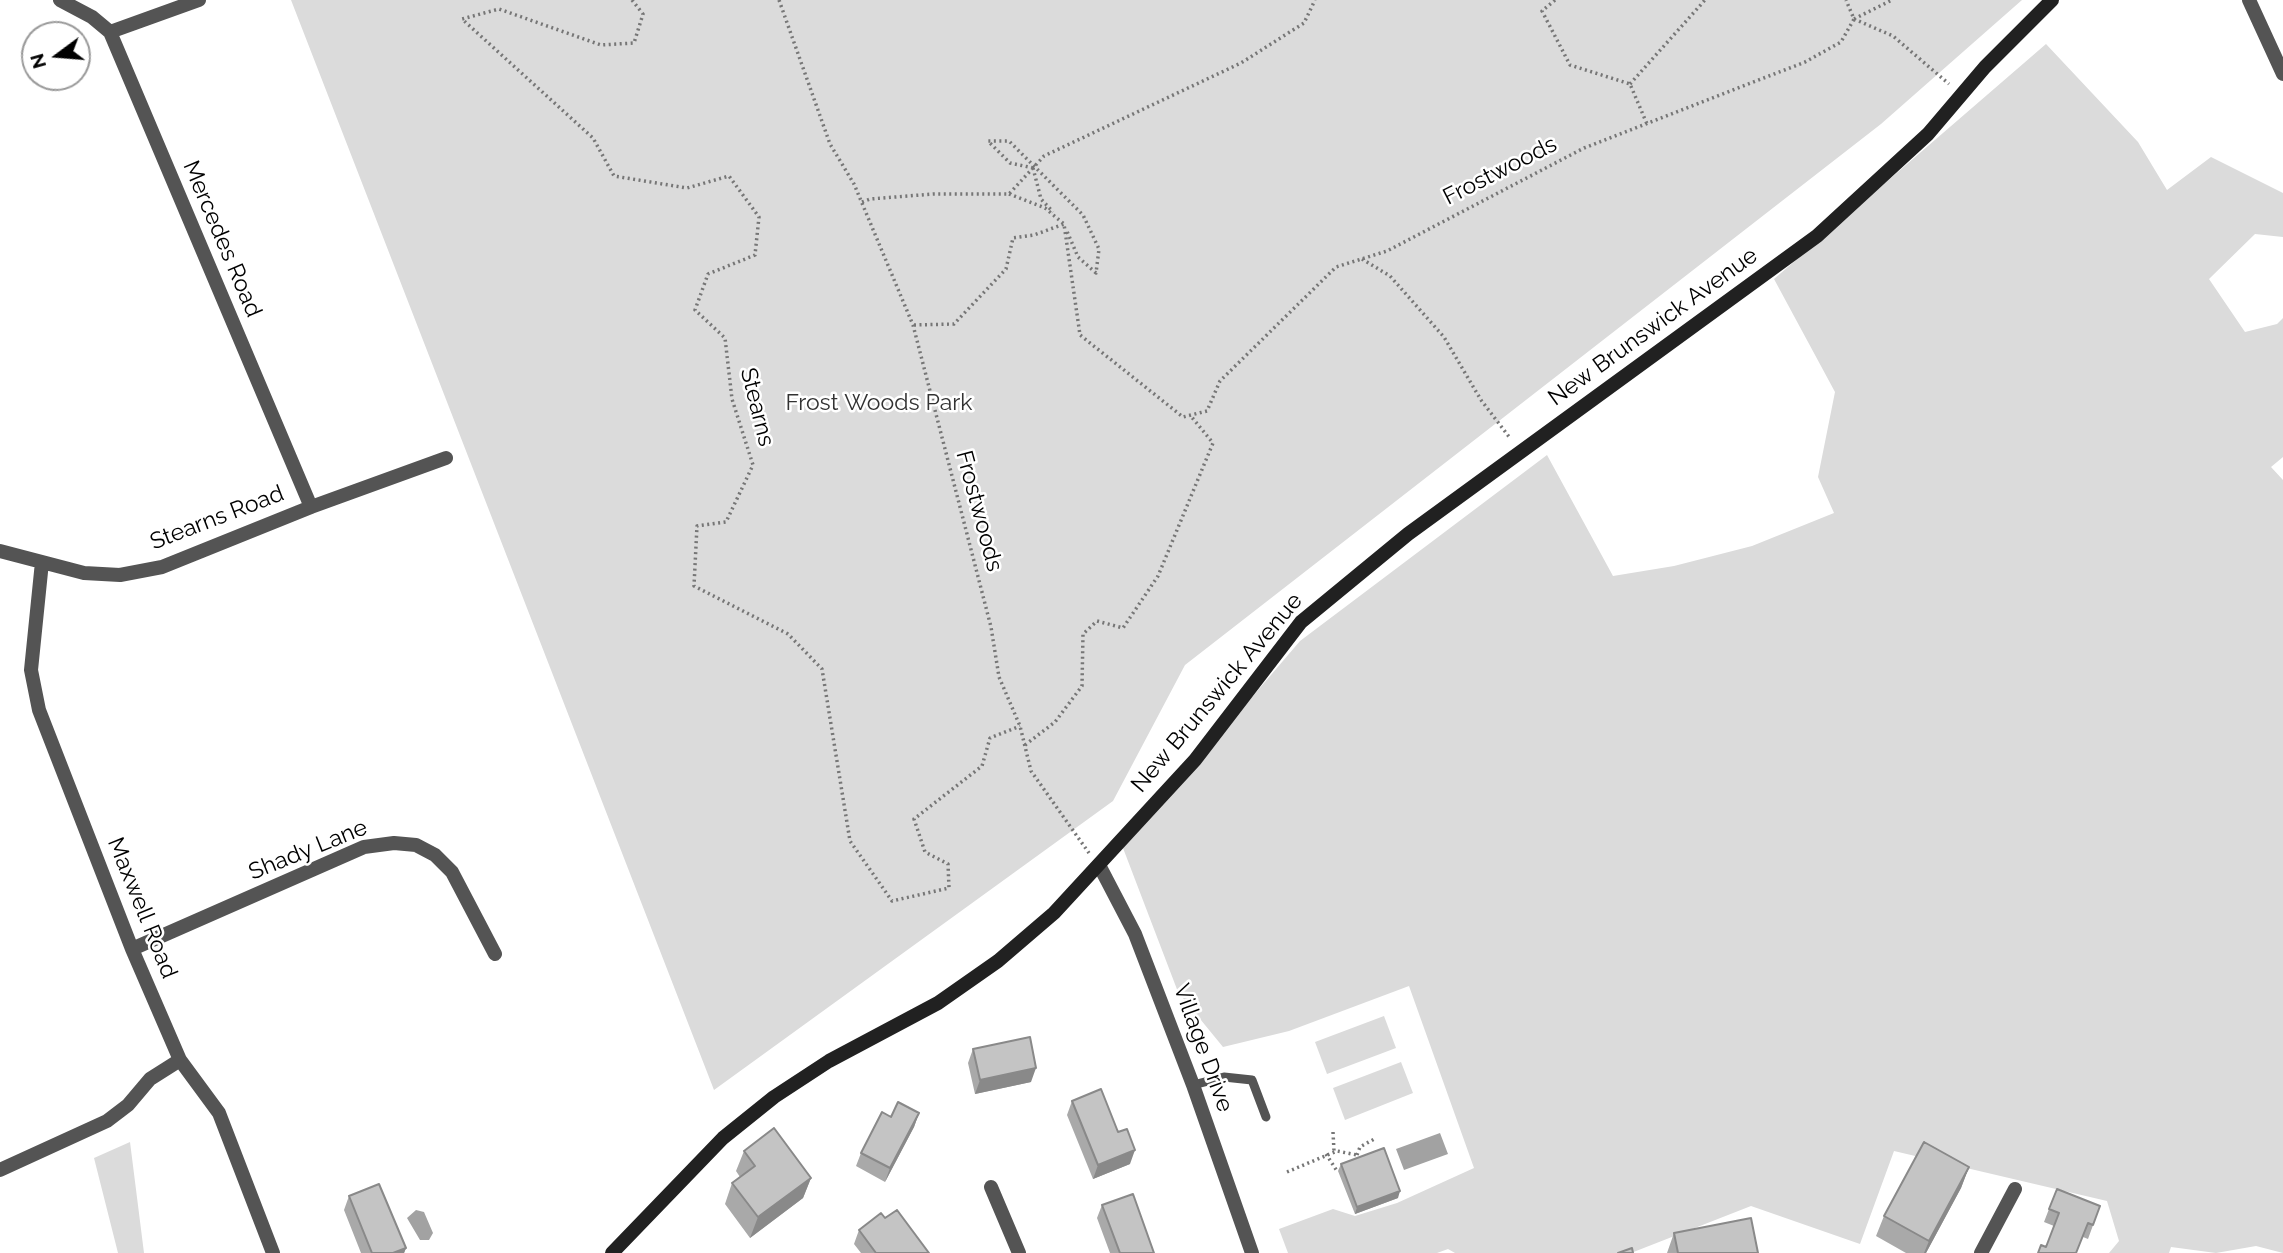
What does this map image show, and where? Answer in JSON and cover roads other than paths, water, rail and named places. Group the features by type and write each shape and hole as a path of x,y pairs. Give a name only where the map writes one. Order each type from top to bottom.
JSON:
{"street":[{"path":"66,4 92,18 110,32 199,0"},
{"name":"New Brunswick Avenue","path":"612,1253 723,1138 764,1105 829,1061 938,1003 998,961 1054,913 1195,760 1266,664 1301,622 1408,534 1817,236 1928,134 1962,93 2052,0"},
{"path":"2249,0 2283,74"},
{"name":"Mercedes Road","path":"110,32 311,507"},
{"name":"Stearns Road","path":"0,551 84,573 120,575 162,567 311,507 446,458"},
{"name":"Maxwell Road","path":"42,562 31,670 39,710 132,949 180,1060 219,1113 273,1253"},
{"name":"Shady Lane","path":"132,949 364,847 394,843 416,845 435,855 452,872 495,954"},
{"name":"Village Drive","path":"1099,865 1135,934 1193,1085 1252,1253"},
{"path":"0,1170 107,1121 128,1105 150,1079 180,1060"},
{"path":"991,1187 1019,1253"},
{"path":"1981,1253 2015,1189"}],"lane":[{"path":"1193,1085 1224,1077 1252,1080 1266,1116"}],"park label":[{"name":"Frost Woods Park","path":"879,403"}]}
